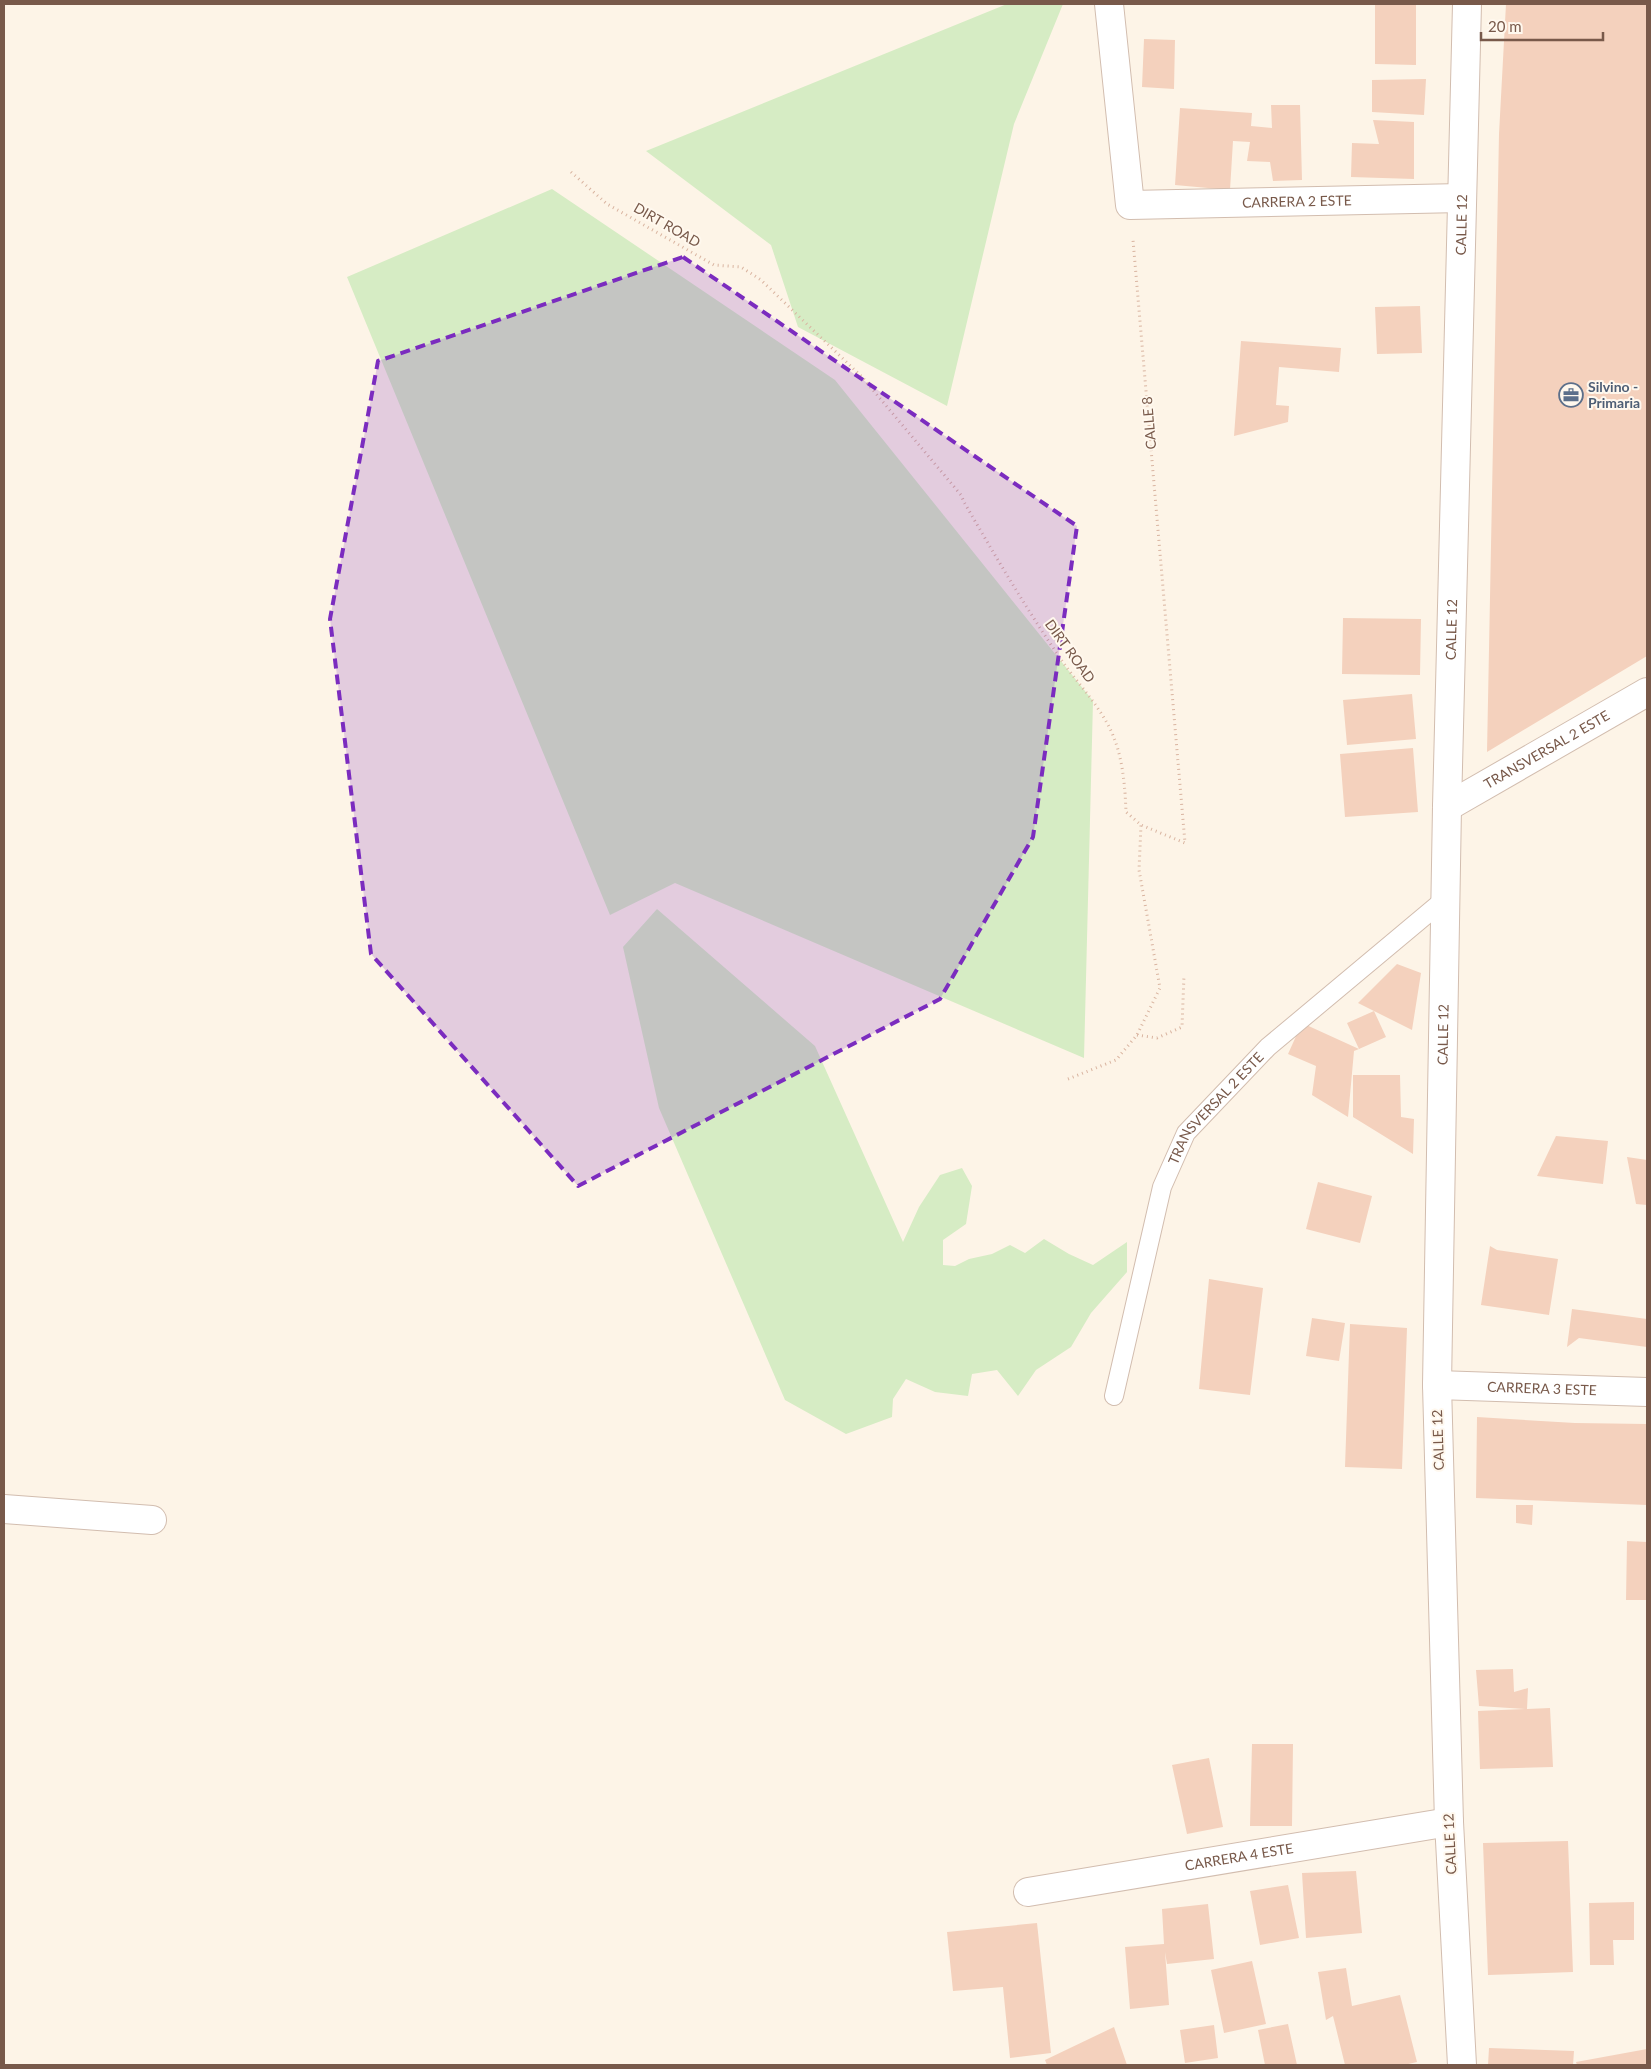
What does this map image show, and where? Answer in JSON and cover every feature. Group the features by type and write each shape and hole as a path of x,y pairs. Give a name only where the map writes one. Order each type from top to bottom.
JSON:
{"street":[{"path":"1109,4 1130,205"},
{"name":"CALLE 12","path":"1462,2065 1449,1822 1436,1385 1447,808 1467,4"},
{"name":"CARRERA 2 ESTE","path":"1130,205 1462,198"},
{"name":"TRANSVERSAL 2 ESTE","path":"1447,808 1647,692"},
{"name":"CARRERA 3 ESTE","path":"1436,1385 1647,1392"},
{"path":"4,1509 152,1520"},
{"name":"CARRERA 4 ESTE","path":"1028,1892 1449,1822"}],"lane":[{"name":"TRANSVERSAL 2 ESTE","path":"1114,1396 1162,1187 1186,1133 1268,1047 1445,899"}],"path":[{"name":"DIRT ROAD","path":"571,172 607,204 714,265 742,267 760,280 862,377 961,495 1028,611 1066,668 1093,701 1113,734 1125,778 1126,812 1141,826 1185,843"},
{"name":"CALLE 8","path":"1130,205 1185,843"},
{"path":"1068,1079 1116,1060 1137,1035 1160,988 1139,870 1141,826"},
{"path":"1137,1035 1157,1038 1182,1027 1184,975"}],"highlighted area":[{"path":"683,257 1077,526 1033,837 940,999 578,1186 371,954 330,619 378,361"}],"green space":[{"path":"1007,4 1063,4 1014,124 947,406 798,327 771,245 646,151"},
{"path":"552,189 835,380 1093,701 1084,1058 675,883 610,915 347,277"},
{"path":"657,909 815,1046 903,1242 919,1207 940,1175 962,1168 972,1186 966,1224 943,1240 943,1265 955,1266 969,1259 992,1254 1010,1245 1025,1253 1044,1239 1069,1254 1093,1265 1127,1242 1127,1272 1091,1313 1071,1347 1036,1370 1018,1396 997,1370 972,1374 968,1396 935,1392 906,1379 893,1399 892,1417 846,1434 785,1400 659,1108 623,947"}],"building":[{"path":"1375,4 1416,4 1416,65 1375,64"},
{"name":"Silvino - Primaria","path":"1506,4 1647,4 1647,656 1487,752 1499,134"},
{"path":"1144,39 1175,40 1174,89 1142,87"},
{"path":"1426,79 1424,115 1372,112 1372,80"},
{"path":"1271,105 1300,105 1302,180 1273,181 1270,162 1247,161 1250,142 1233,141 1230,190 1175,185 1180,108 1252,113 1251,126 1272,128"},
{"path":"1373,120 1414,122 1414,179 1351,177 1352,143 1379,144"},
{"path":"1420,306 1422,353 1377,354 1375,307"},
{"path":"1241,341 1341,348 1339,372 1279,367 1276,405 1289,406 1288,422 1234,436"},
{"path":"1343,618 1421,619 1420,675 1342,674"},
{"path":"1412,694 1416,739 1347,745 1343,700"},
{"path":"1413,748 1418,812 1345,817 1340,754"},
{"path":"1397,964 1421,973 1412,1030 1358,1003"},
{"path":"1374,1011 1386,1037 1359,1049 1347,1023"},
{"path":"1302,1023 1359,1049 1354,1051 1348,1117 1312,1095 1316,1066 1288,1054"},
{"path":"1353,1075 1400,1075 1401,1117 1414,1119 1413,1154 1353,1117"},
{"path":"1556,1136 1608,1141 1603,1184 1537,1176"},
{"path":"1627,1157 1647,1160 1647,1205 1636,1204"},
{"path":"1318,1182 1372,1196 1360,1243 1306,1229"},
{"path":"1490,1246 1497,1250 1558,1259 1549,1315 1481,1305"},
{"path":"1209,1279 1263,1288 1250,1395 1199,1389"},
{"path":"1572,1309 1647,1319 1647,1347 1579,1338 1567,1347"},
{"path":"1312,1318 1345,1323 1339,1361 1306,1356"},
{"path":"1350,1324 1407,1328 1402,1469 1345,1467"},
{"path":"1477,1417 1575,1423 1647,1424 1647,1505 1476,1498"},
{"path":"1516,1505 1533,1505 1532,1525 1516,1523"},
{"path":"1627,1541 1647,1542 1647,1600 1626,1600"},
{"path":"1513,1669 1514,1692 1528,1688 1527,1709 1550,1708 1553,1767 1480,1769 1478,1711 1525,1709 1479,1706 1476,1670"},
{"path":"1252,1744 1293,1744 1292,1826 1250,1826"},
{"path":"1209,1758 1223,1827 1187,1834 1172,1765"},
{"path":"1568,1841 1573,1972 1488,1975 1483,1843"},
{"path":"1356,1871 1362,1933 1306,1938 1302,1873"},
{"path":"1288,1885 1299,1938 1260,1945 1250,1891"},
{"path":"1634,1902 1634,1940 1613,1940 1614,1965 1590,1965 1589,1903"},
{"path":"1208,1904 1214,1959 1167,1964 1165,1952 1169,2005 1130,2009 1125,1947 1164,1944 1162,1909"},
{"path":"1037,1923 1051,2053 1010,2058 1003,1987 953,1991 947,1932"},
{"path":"1252,1961 1266,2024 1224,2033 1211,1970"},
{"path":"1346,1968 1352,2006 1400,1995 1417,2062 1404,2065 1345,2065 1333,2016 1326,2020 1318,1972"},
{"path":"1288,2024 1297,2065 1265,2065 1258,2030"},
{"path":"1214,2025 1218,2058 1185,2063 1180,2030"},
{"path":"1114,2027 1127,2065 1047,2065 1045,2060"},
{"path":"1489,2048 1574,2051 1573,2065 1488,2065"},
{"path":"1647,2049 1647,2065 1577,2065 1576,2062"}],"place":[{"name":"Silvino - Primaria","path":"1571,395"}]}
